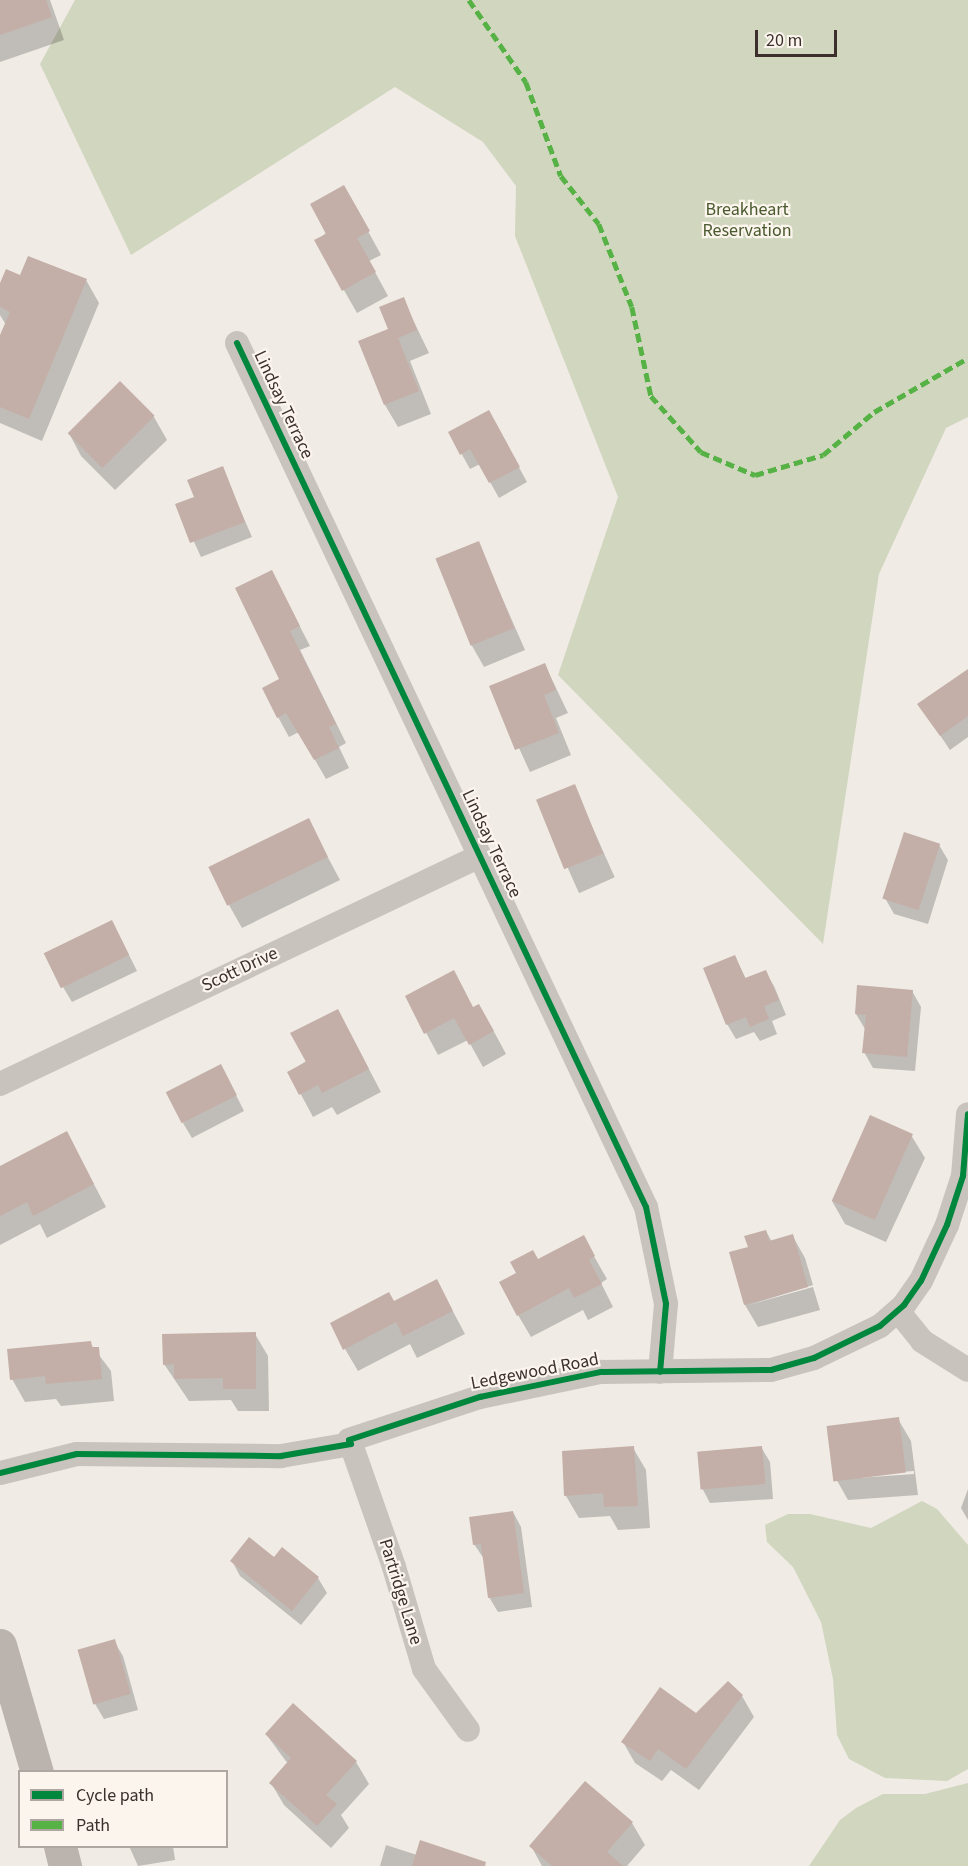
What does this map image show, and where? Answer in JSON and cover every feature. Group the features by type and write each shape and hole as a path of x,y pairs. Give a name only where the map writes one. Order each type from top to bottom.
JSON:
{"main road":[{"path":"0,1645 36,1770"},
{"path":"60,1848 65,1866"}],"street":[{"name":"Lindsay Terrace","path":"237,343 646,1207 666,1304 660,1372"},
{"name":"Scott Drive","path":"0,1084 480,856"},
{"name":"Ledgewood Road","path":"0,1473 77,1454 281,1456 351,1444 349,1440 430,1412 519,1387 602,1372 771,1370 814,1358 880,1326 898,1311 921,1281 947,1225 963,1176 968,1114"},
{"path":"898,1311 922,1341 968,1371"},
{"name":"Partridge Lane","path":"351,1444 394,1568 424,1669 468,1730"}],"green space":[{"name":"Breakheart Reservation","path":"75,0 968,0 968,417 946,428 879,574 823,944 558,675 618,497 515,236 516,186 483,142 395,87 131,255 40,64"},
{"path":"922,1501 937,1509 968,1545 968,1769 947,1781 885,1778 849,1759 837,1735 833,1679 821,1622 793,1567 767,1542 765,1525 788,1514 810,1514 871,1528"},
{"path":"968,1783 968,1866 809,1866 840,1820 856,1808 883,1794 925,1794"}],"building":[{"path":"0,0 46,0 52,17 0,35"},
{"path":"344,185 370,231 357,238 376,272 342,291 314,240 326,234 310,204"},
{"path":"28,256 87,279 29,419 0,407 0,335 10,312 0,307 0,283 6,269 20,275"},
{"path":"404,297 417,330 398,338 419,391 384,405 358,341 388,329 379,307"},
{"path":"120,381 155,416 102,468 68,433"},
{"path":"489,410 520,467 489,483 470,449 460,455 448,432"},
{"path":"223,466 245,522 190,543 175,504 194,497 187,480"},
{"path":"479,541 514,628 471,646 435,559"},
{"path":"272,570 300,626 290,631 336,724 329,727 339,748 314,760 286,713 277,718 262,688 279,679 235,588"},
{"path":"545,663 556,690 544,695 559,733 515,750 489,686"},
{"path":"968,669 968,716 940,736 917,704"},
{"path":"575,784 603,854 564,869 536,800"},
{"path":"309,818 328,857 227,906 208,867"},
{"path":"904,832 940,844 919,910 882,899"},
{"path":"112,920 129,955 61,988 44,953"},
{"path":"735,955 745,978 766,970 779,1000 764,1006 769,1019 750,1027 746,1017 726,1025 703,968"},
{"path":"454,970 473,1007 479,1004 494,1031 469,1045 454,1018 424,1034 405,996"},
{"path":"857,985 913,990 907,1057 862,1053 866,1015 855,1014"},
{"path":"338,1009 369,1069 322,1093 318,1085 299,1095 287,1072 306,1062 290,1033"},
{"path":"221,1064 237,1095 182,1123 166,1092"},
{"path":"870,1115 913,1134 875,1220 832,1201"},
{"path":"67,1131 94,1184 33,1216 27,1202 0,1216 0,1166"},
{"path":"766,1230 769,1241 793,1234 808,1287 744,1305 729,1252 748,1247 744,1236"},
{"path":"584,1235 595,1256 589,1260 602,1284 574,1298 569,1288 517,1316 499,1282 516,1273 510,1262 533,1250 538,1259"},
{"path":"437,1279 453,1311 403,1336 396,1322 343,1350 330,1323 389,1292 394,1301"},
{"path":"256,1332 256,1389 223,1389 223,1378 174,1379 174,1364 163,1365 162,1334"},
{"path":"91,1341 92,1347 99,1347 102,1379 46,1384 45,1376 10,1380 7,1349"},
{"path":"899,1417 906,1473 833,1481 827,1426"},
{"path":"634,1446 638,1506 604,1507 603,1493 564,1496 562,1451"},
{"path":"762,1446 765,1484 701,1490 697,1452"},
{"path":"513,1511 524,1593 488,1598 481,1544 473,1545 469,1517"},
{"path":"249,1537 274,1557 282,1547 319,1577 292,1611 230,1561"},
{"path":"115,1639 131,1694 93,1705 78,1650"},
{"path":"728,1681 743,1695 686,1769 658,1749 650,1761 621,1742 660,1687 696,1713"},
{"path":"293,1703 357,1761 326,1795 337,1804 317,1826 269,1783 291,1758 265,1734"},
{"path":"585,1781 633,1822 607,1852 623,1866 552,1866 529,1846"},
{"path":"420,1840 486,1862 485,1866 412,1866"}],"marked path":[{"path":"469,0 526,82 561,176 599,224 632,307 651,396 701,452 755,475 823,455 874,412 968,358"}],"cycle path":[{"path":"237,343 646,1207 666,1304 660,1372"},
{"path":"0,1473 77,1454 281,1456 351,1444 349,1440 480,1397 601,1372 771,1370 814,1358 880,1326 904,1305 921,1281 947,1225 963,1176 968,1114"}]}
